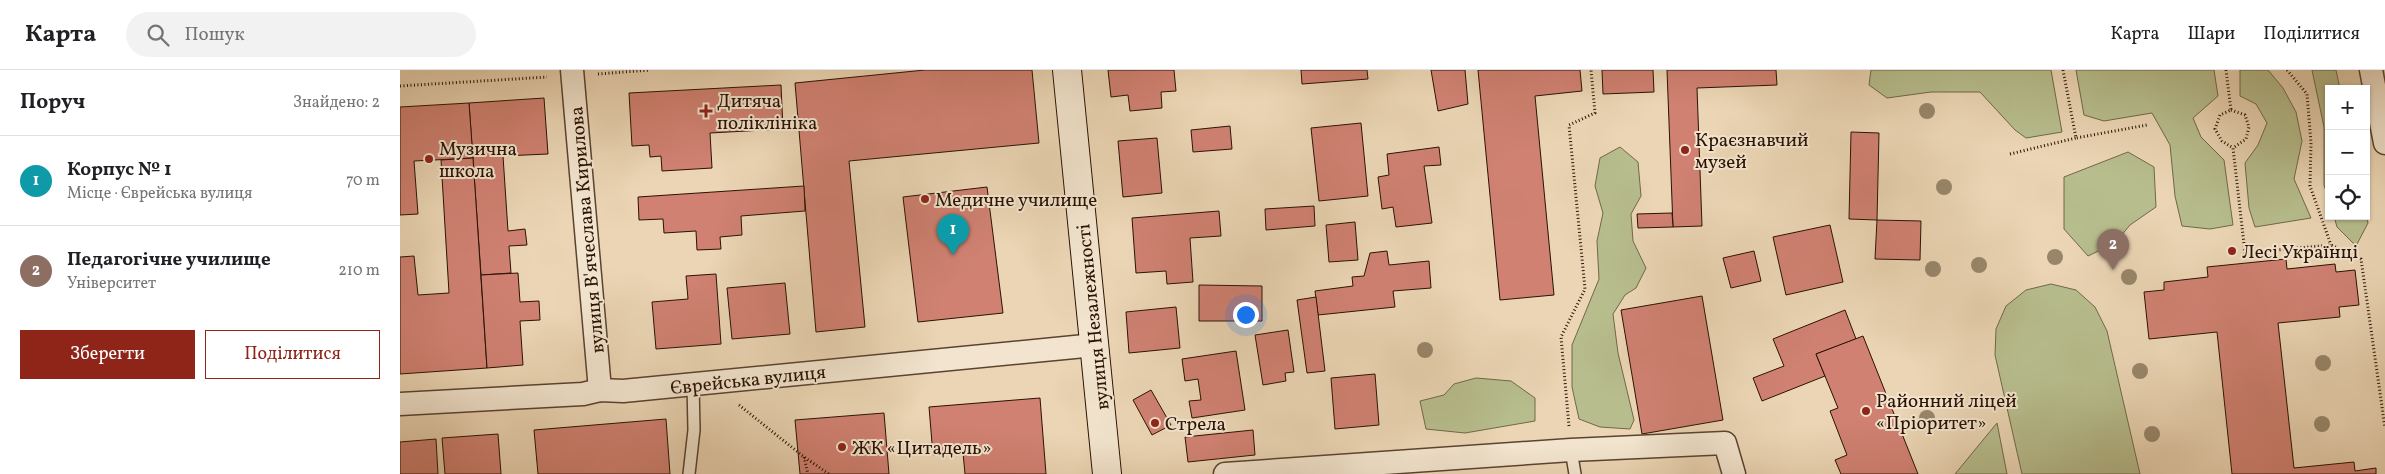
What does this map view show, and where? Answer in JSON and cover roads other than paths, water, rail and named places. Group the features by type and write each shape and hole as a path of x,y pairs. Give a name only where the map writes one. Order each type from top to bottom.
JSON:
{"street":[{"name":"вулиця Незалежності","path":"1067,70 1096,345 1107,474"},
{"path":"2371,70 2385,143"},
{"name":"вулиця В'ячеслава Кирилова","path":"572,71 600,390"},
{"name":"Єврейська вулиця","path":"400,404 583,394 600,390 623,391 1096,345"},
{"path":"1225,474 1571,450 1725,443 1734,474"}],"lane":[{"path":"690,474 694,430 693,384"},
{"path":"1571,450 1575,474"}],"place":[{"name":"Дитяча поліклініка","path":"706,111"},
{"name":"Краєзнавчий музей","path":"1685,150"},
{"name":"Музична школа","path":"429,159"},
{"name":"Медичне училище","path":"925,199"},
{"name":"Лесі Українці","path":"2232,251"},
{"name":"Корпус № 1","path":"953,255"},
{"name":"Педагогічне училище","path":"2113,270"},
{"name":"Районний ліцей «Пріоритет»","path":"1866,411"},
{"name":"Стрела","path":"1155,423"},
{"name":"ЖК «Цитадель»","path":"842,447"}]}
